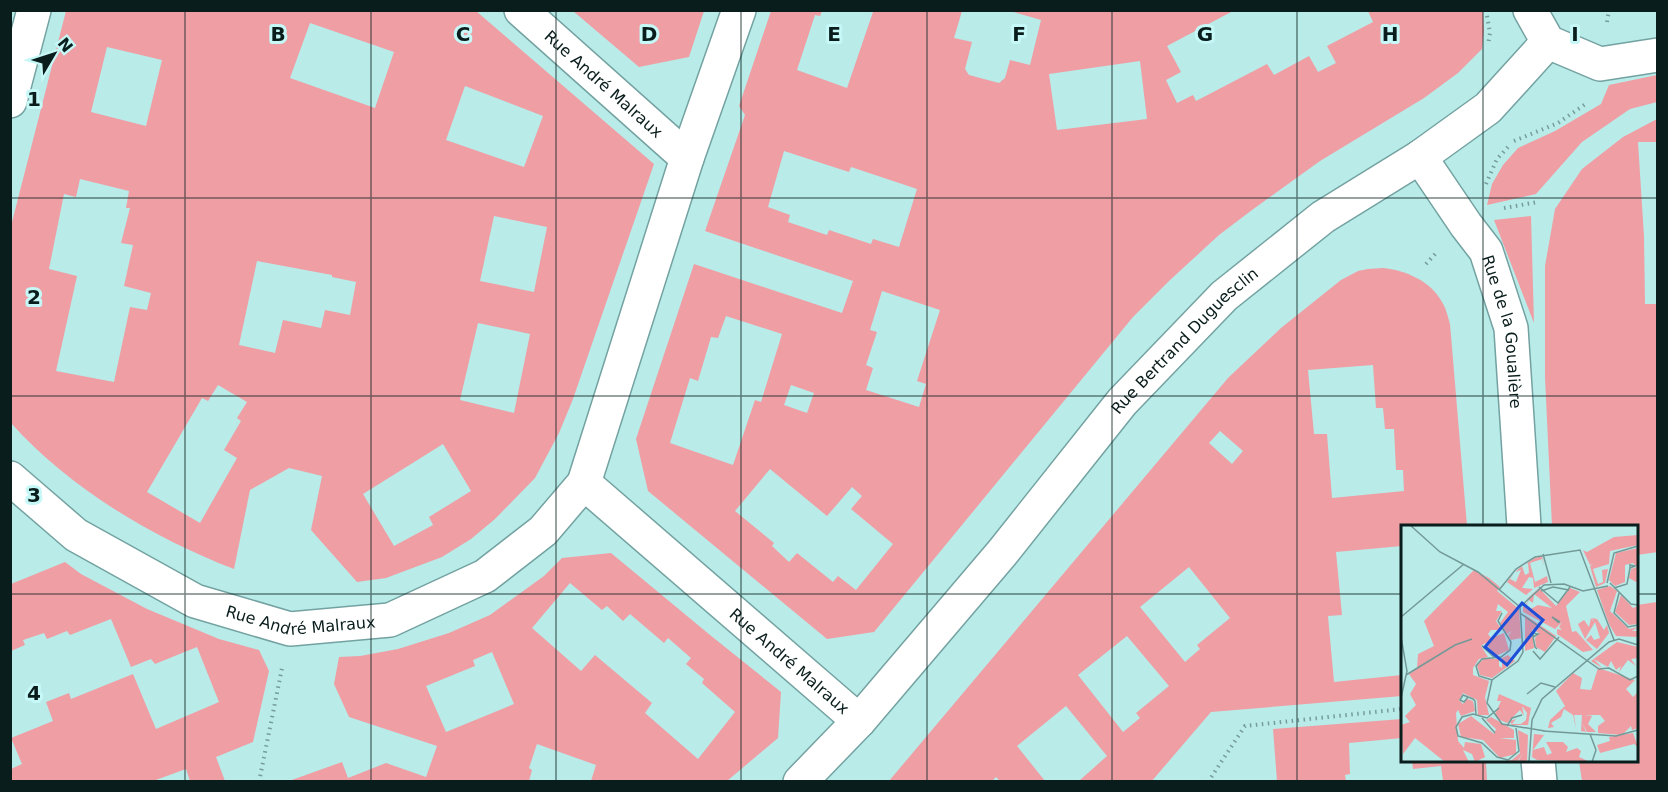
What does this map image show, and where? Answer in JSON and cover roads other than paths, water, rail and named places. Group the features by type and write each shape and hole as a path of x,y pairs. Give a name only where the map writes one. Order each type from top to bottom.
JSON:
{"street":[{"path":"10,100 15,64 34,10"},
{"name":"Rue André Malraux","path":"520,10 687,158"},
{"name":"Rue André Malraux","path":"10,478 76,535 195,601 290,629 390,620 485,576 543,531 584,483 687,158 739,10"},
{"path":"1530,10 1548,42 1600,64 1658,55"},
{"name":"Rue Bertrand Duguesclin","path":"800,782 859,721 1002,553 1122,402 1224,296 1323,217 1420,157 1488,108 1548,42"},
{"name":"Rue de la Goualière","path":"1420,157 1486,251 1511,328 1524,525"},
{"name":"Rue André Malraux","path":"584,483 859,721"},
{"path":"1538,762 1540,782"}]}
